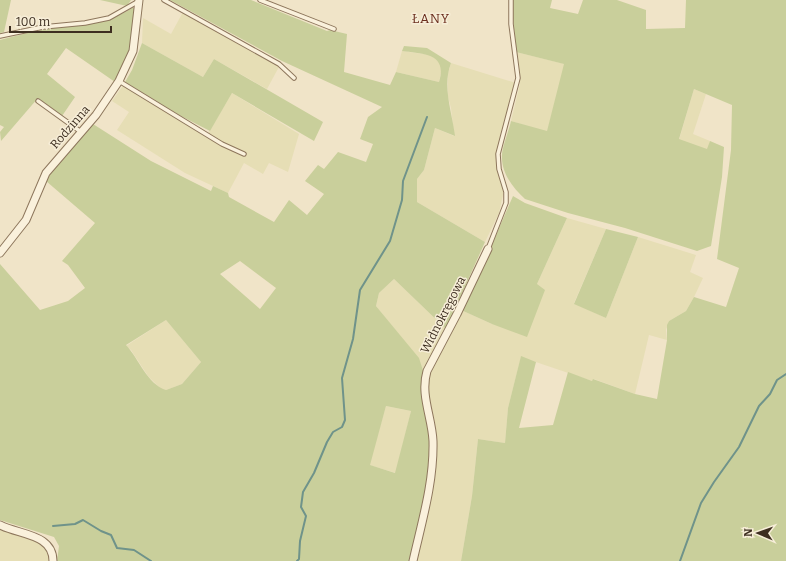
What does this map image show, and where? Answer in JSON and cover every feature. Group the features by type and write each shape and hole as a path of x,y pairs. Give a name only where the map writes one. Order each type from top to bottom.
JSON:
{"street":[{"name":"Rodzinna","path":"0,253 26,220 46,173 104,104 119,81 133,51 139,3"},
{"name":"Widnokręgowa","path":"413,561 432,470 433,440 424,392 424,380 427,371 457,314 488,249"},
{"path":"0,525 44,541 51,549 53,561"}],"lane":[{"path":"164,0 278,64 294,78"},
{"path":"260,0 334,29"},
{"name":"Widnokręgowa","path":"488,249 506,203 506,192 499,169 498,154 518,78 511,24 511,0"},
{"path":"0,36 43,27 85,23 108,18 139,3"},
{"path":"119,81 222,144 244,154"},
{"path":"38,101 81,132"}],"shaded area":[{"path":"183,12 280,65 267,89 214,59 203,77 142,43 143,18 171,34"},
{"path":"402,51 430,55 438,60 442,68 439,82 396,72"},
{"path":"516,52 565,64 547,132 511,121 520,84"},
{"path":"451,63 516,83 497,154 497,164 504,190 499,213 485,242 417,202 417,179 424,170 435,128 454,136 451,108 448,97 448,73"},
{"path":"124,84 207,135 232,93 299,134 288,172 269,163 263,174 244,163 228,193 185,173 117,130 129,112 112,101"},
{"path":"694,89 706,94 693,134 710,141 708,150 679,140"},
{"path":"567,218 606,229 574,303 606,318 638,237 696,255 690,272 703,278 686,311 669,321 666,330 667,340 649,335 635,394 594,379 592,381 521,357 508,408 505,443 478,439 472,496 461,561 414,561 429,372 461,310 492,324 537,284"},
{"path":"394,279 446,329 425,377 414,353 376,306 379,293"},
{"path":"166,320 201,362 182,384 166,390 161,389 148,376 131,350 126,346"},
{"path":"386,406 411,411 396,473 369,465"},
{"path":"0,530 43,542 48,549 50,561 0,561"}],"green space":[{"path":"0,0 11,0 4,32 0,33"},
{"path":"100,0 131,0 127,6"},
{"path":"170,0 251,0 327,31 330,30 347,34 344,72 390,85 396,72 439,82 441,72 440,65 437,60 425,54 402,51 404,46 427,48 451,63 447,81 448,99 455,136 435,128 424,170 417,179 417,202 485,242 446,329 394,279 379,293 376,306 419,358 425,377 430,435 429,481 412,561 57,561 59,546 54,537 0,520 0,264 40,310 68,301 85,288 68,265 62,261 95,223 46,181 53,170 93,124 151,161 211,191 213,186 228,193 229,197 274,222 289,200 307,215 324,194 305,181 318,165 324,169 338,152 366,162 373,144 360,139 368,117 382,107 282,61","holes":["240,261 276,288 260,309 220,274","166,320 201,362 182,384 166,390 159,387 148,377 126,345","386,406 411,411 395,473 370,465"]},
{"path":"513,0 552,0 550,8 578,14 583,0 617,0 646,10 646,29 685,28 686,0 786,0 786,561 461,561 472,496 478,439 505,443 508,408 521,356 536,362 519,428 553,425 568,372 592,381 593,379 635,394 657,399 667,340 667,325 669,321 686,311 694,297 726,307 739,268 717,259 731,150 732,105 694,89 679,139 707,149 710,141 724,147 722,177 711,246 697,251 525,199 517,191 506,175 502,158 511,121 547,131 564,64 516,52 512,7"},
{"path":"132,8 135,8 131,47 115,82 66,48 47,74 75,97 62,116 38,98 1,141 0,132 4,127 0,125 0,40 46,29 101,21 122,14"},
{"path":"142,43 203,77 214,59 323,122 314,141 232,93 210,131 179,115 125,82 132,70"},
{"path":"513,196 525,203 567,218 537,284 545,290 527,337 492,324 461,310"},
{"path":"606,229 638,237 606,318 574,304"}],"waterway":[{"path":"297,561 299,559 300,541 306,516 301,507 303,492 314,473 327,442 333,432 342,427 345,420 342,378 353,339 360,290 390,241 402,200 403,181 427,117"},
{"path":"680,561 701,503 739,447 759,406 770,394 777,380 786,374"},
{"path":"53,526 75,524 83,520 111,535 117,548 134,550 151,561"}],"district":[{"name":"ŁANY","path":"431,18"}]}
